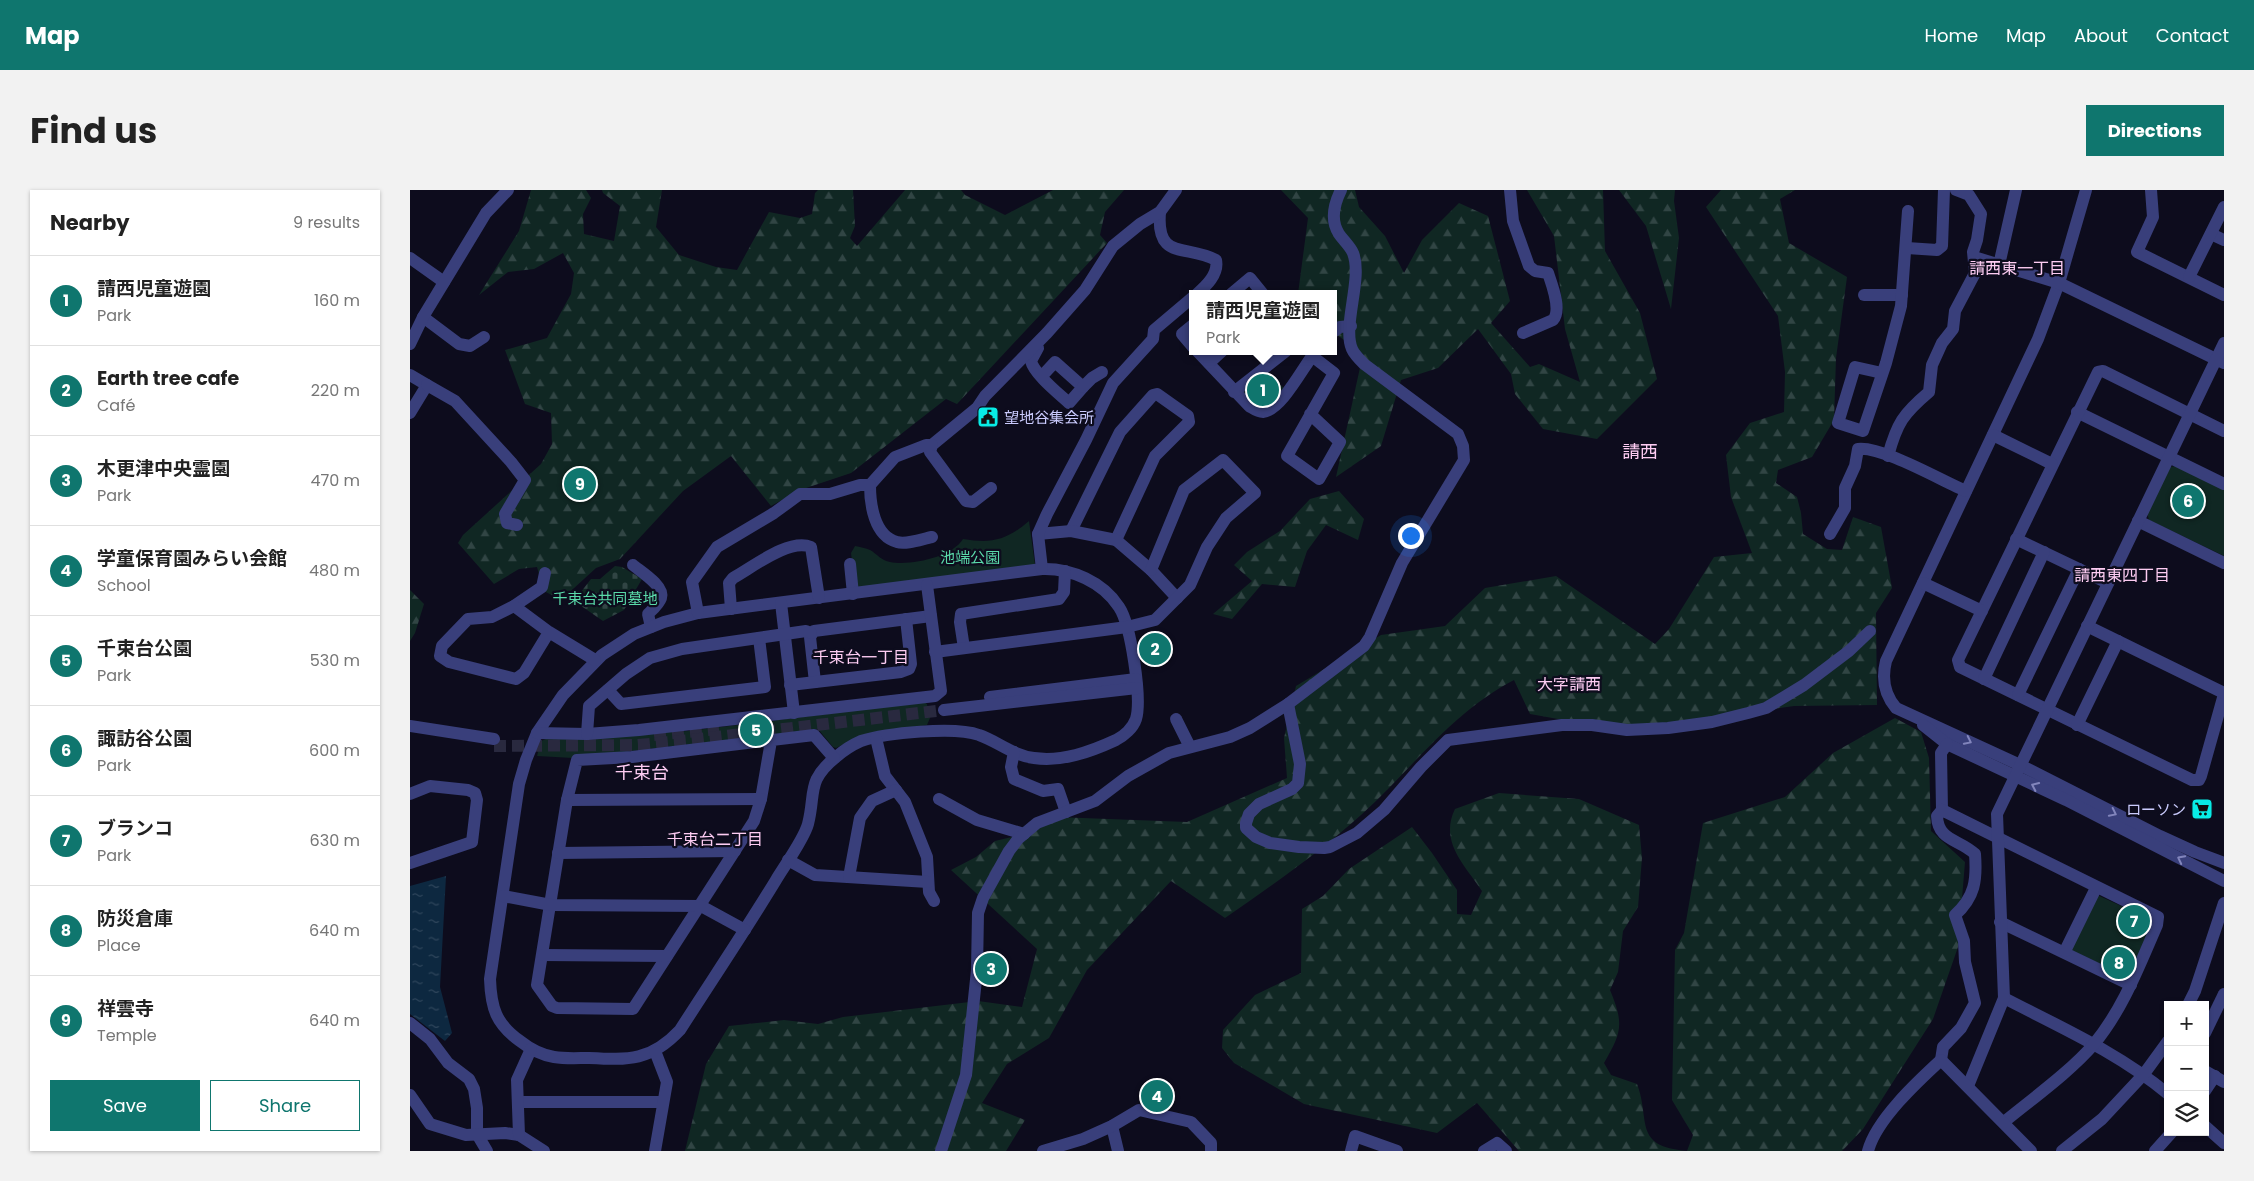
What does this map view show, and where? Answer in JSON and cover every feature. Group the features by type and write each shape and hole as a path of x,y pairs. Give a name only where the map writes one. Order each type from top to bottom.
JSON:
{"street":[{"path":"410,344 423,317 486,213 508,190"},
{"path":"991,488 973,502 966,501 930,452 932,445 977,408 985,396 1047,333 1085,290 1113,246 1140,224 1160,212 1176,190"},
{"path":"941,1151 966,1075 977,970 978,913 981,903 1009,851 1037,823 1095,801 1128,776 1155,760 1190,747 1230,737 1250,728 1288,704 1364,646 1370,637 1402,562 1464,460 1463,446 1458,434 1364,364 1352,349 1351,326 1356,267 1353,252 1338,233 1333,217 1335,201 1341,190"},
{"path":"1510,190 1512,221 1529,266 1535,271 1548,273 1554,291 1556,311 1553,320 1523,333"},
{"path":"1907,248 1937,250 1942,246 1944,190"},
{"path":"1888,456 1895,431 1906,412 1929,392 1932,365 1942,343 1953,329 1955,311 1974,274 1973,252 1981,214 1969,195 1956,190"},
{"path":"1999,265 2016,190"},
{"path":"2086,190 2059,282 2038,339 1886,661 1883,674 1891,702 1896,708 2224,881"},
{"path":"2150,190 2153,217 2137,252 2224,295"},
{"path":"2189,278 2224,207"},
{"path":"1882,373 1855,367 1838,423 1863,431 1882,373 1901,306 1907,248 1908,211"},
{"path":"1160,212 1159,228 1170,247 1179,251 1203,254 1216,260 1217,266 1208,284 1201,290"},
{"path":"2211,234 2224,240"},
{"path":"1974,257 2059,282 2220,361"},
{"path":"410,258 444,282"},
{"path":"1236,290 1250,278 1260,290"},
{"path":"1864,295 1902,295"},
{"path":"1042,569 1038,534 1113,383 1153,338 1154,330 1189,300"},
{"path":"423,317 458,344 470,346 484,337"},
{"path":"1337,329 1351,326"},
{"path":"1189,328 1182,334 1189,342"},
{"path":"1047,333 1031,361 1032,366 1068,403 1092,378 1102,372"},
{"path":"1968,1086 2004,998 1997,814 2168,458 2220,361 2224,343"},
{"path":"1201,355 1234,392 1257,412 1272,409 1313,355"},
{"path":"1209,363 1218,355"},
{"path":"1234,392 1281,355"},
{"path":"1310,414 1340,442 1319,479 1287,456 1310,414 1334,373 1315,355"},
{"path":"1042,376 1055,362 1083,388"},
{"path":"2087,626 2224,694 2202,776 2196,780 2188,779 1984,678 1959,665 1958,660 2096,374 2100,371 2224,431"},
{"path":"410,375 455,401 525,480 506,514 507,524 517,525"},
{"path":"410,413 427,385"},
{"path":"1072,531 1120,432 1153,395 1157,394 1188,416 1189,422 1155,456 1116,540"},
{"path":"2077,412 2224,484"},
{"path":"1993,435 2052,464"},
{"path":"932,445 926,445 894,456 870,485 870,502 877,523 888,538 898,543 932,537"},
{"path":"1830,534 1845,508 1845,488 1855,466 1858,449 1867,448 1888,456 1966,491"},
{"path":"935,652 1127,628 1155,620 1190,585 1207,547 1226,518 1255,493 1223,460 1184,490 1151,570"},
{"path":"698,613 692,582 717,547 774,513 800,494 830,494 860,485 870,485"},
{"path":"2138,521 2224,563"},
{"path":"1038,534 1072,531 1116,540 1151,570 1177,598"},
{"path":"2016,539 2108,583"},
{"path":"731,609 729,583 733,578 789,546 806,545 811,548 818,598"},
{"path":"1984,678 2044,552"},
{"path":"850,564 853,594"},
{"path":"633,565 650,578 661,592 661,598 648,614 651,628"},
{"path":"1042,569 1065,571 1087,579 1104,591 1120,608 1127,628 1136,684 1138,709 1135,722 1127,732 1116,740 1063,759 1030,758 1014,752 993,740 963,730 944,730 876,738 862,741 849,747 822,770 813,784 808,826 745,930 680,1030 669,1042 641,1058 623,1060 554,1057 531,1049 508,1032 495,1014 490,979 519,784 526,760 537,733 563,695 595,660 634,634 698,613 1042,569"},
{"path":"2018,695 2079,569"},
{"path":"964,648 960,622 962,614 1059,599 1064,592 1065,571"},
{"path":"545,573 542,587 514,606 492,617 468,619 442,646 440,656 449,662 516,678 524,673 549,632"},
{"path":"1923,583 1982,611"},
{"path":"537,733 587,734 794,713 935,696 940,691 927,585"},
{"path":"781,603 794,713"},
{"path":"514,606 549,632 595,660"},
{"path":"811,634 814,631 931,616"},
{"path":"790,685 901,672 909,669 911,664 906,619"},
{"path":"587,734 589,706 626,674 650,658 682,649 806,631 811,634"},
{"path":"1288,704 1300,764 1298,782 1292,788 1259,804 1249,814 1246,828 1256,837 1270,843 1324,848 1357,833 1369,823 1396,798 1448,740 1562,724 1592,725 1626,730 1668,728 1712,722 1748,713 1766,708 1804,685 1849,651 1870,631"},
{"path":"811,634 815,682"},
{"path":"608,690 621,704 765,687 759,638"},
{"path":"2077,725 2118,640"},
{"path":"944,707 1136,684"},
{"path":"1907,713 1947,744 2017,771 2195,852 2224,863"},
{"path":"1176,720 1190,747"},
{"path":"410,726 494,743 453,741 410,731"},
{"path":"771,741 761,799 754,821 633,1009 557,1008 552,1006 537,985 567,800 577,760 632,757 814,735 834,758"},
{"path":"876,738 882,770 906,802 927,857 929,892 934,901"},
{"path":"1868,1151 1872,1137 1913,1087 1941,1060 1943,1047 1961,1028 1975,1003 1965,962 1964,941 1955,915 1966,905 1973,893 1975,854 1942,834 1937,827 1937,816 1942,810 1941,753 1947,744"},
{"path":"1014,752 1011,767 1014,779 1043,791 1058,789 1066,812"},
{"path":"410,794 430,786 468,790 475,793 477,800 472,842 410,862"},
{"path":"849,877 860,818 872,801 896,790"},
{"path":"567,800 761,799"},
{"path":"939,799 977,820 1024,834"},
{"path":"1942,810 1997,836 2096,888 2158,917 2131,985 2118,1010 2093,1044 2004,1122"},
{"path":"558,853 735,851"},
{"path":"788,860 815,875 928,882"},
{"path":"2065,951 2096,888"},
{"path":"503,896 551,905 701,906 745,930"},
{"path":"2190,1001 2195,992 2224,902"},
{"path":"2000,922 2065,951 2131,985"},
{"path":"543,955 667,956"},
{"path":"2218,1021 2224,994"},
{"path":"2004,998 2093,1044 2144,1074 2164,1091"},
{"path":"410,1023 430,1039 448,1063 468,1079 474,1089 477,1108 477,1134 487,1151"},
{"path":"2062,1151 2102,1119 2144,1074 2164,1046"},
{"path":"519,1135 517,1080 531,1049"},
{"path":"655,1051 667,1082 655,1151"},
{"path":"1941,1060 2031,1151"},
{"path":"410,1094 430,1124 466,1135 504,1133 519,1135 544,1151"},
{"path":"519,1102 663,1102"},
{"path":"1042,1151 1083,1139 1112,1126 1139,1110 1191,1122 1211,1143 1211,1151"},
{"path":"1112,1126 1118,1151"},
{"path":"2209,1130 2224,1143"},
{"path":"1351,1151 1355,1136 1396,1151"},
{"path":"2158,1150 2169,1136"},
{"path":"1484,1151 1497,1143 1506,1151"}],"green space":[{"path":"531,190 586,190 591,198 583,214 584,234 614,241 620,206 603,193 602,190 662,190 656,227 679,255 716,267 737,270 769,212 800,218 812,214 815,193 818,190 853,190 855,226 850,238 857,246 905,190 961,190 965,195 1005,215 1053,190 1124,190 1105,212 1100,235 1107,243 957,404 946,399 851,473 800,490 771,506 731,456 683,491 620,559 596,568 561,600 544,591 537,567 519,569 494,584 458,543 463,535 541,464 552,444 551,413 525,404 505,350 547,338 571,294 574,273 563,253 534,269 508,272 479,295 519,231"},
{"path":"1281,190 1355,190 1359,207 1385,236 1404,273 1422,240 1459,203 1488,216 1510,301 1491,323 1530,367 1539,364 1580,382 1565,329 1554,236 1527,190 1603,190 1605,251 1640,313 1657,379 1597,439 1543,429 1515,394 1511,374 1478,329 1438,368 1401,380 1381,446 1336,477 1363,354 1337,335 1337,290 1299,290 1308,218"},
{"path":"1619,190 1675,190 1674,201 1679,238 1671,309 1646,226"},
{"path":"1721,190 1795,190 1780,199 1789,243 1847,277 1836,358 1834,420 1812,457 1778,470 1776,483 1797,497 1803,534 1827,549 1842,550 1853,517 1881,527 1892,588 1876,613 1877,705 1794,706 1611,732 1586,724 1530,714 1514,680 1471,708 1433,742 1361,815 1329,842 1225,918 1171,881 1087,970 1049,1038 1007,1064 982,1103 1025,1120 1006,1151 685,1151 706,1064 729,1026 784,1020 818,1024 843,1017 978,1001 1022,1007 1037,949 951,870 976,857 995,841 1016,836 1056,817 1187,822 1287,778 1284,738 1296,686 1381,635 1445,626 1485,588 1556,576 1655,644 1669,629 1714,557 1752,553 1731,497 1726,455 1750,423 1784,412 1785,372 1778,316 1706,207"},
{"path":"1266,373 1284,388 1266,407 1257,405 1241,392"},
{"path":"2176,466 2224,490 2224,556 2149,520 2147,513 2170,467"},
{"path":"1339,491 1364,519 1358,540 1326,525 1307,551 1295,587 1262,584 1232,619 1213,614 1252,581 1234,565 1247,552 1280,531 1310,499"},
{"name":"池端公園","path":"1029,521 1035,565 858,588 855,585 851,553 855,546 870,550 887,561 909,563 930,559 950,551 963,539 991,541 999,539 1013,533"},
{"name":"千束台共同墓地","path":"615,566 622,567 642,579 624,610 603,621 574,601 591,579 600,579"},
{"path":"410,590 424,604 415,633 410,641"},
{"path":"924,702 927,704 930,718 927,725 856,738 836,748 818,729 573,758 537,756 541,741 546,739 688,731"},
{"path":"1895,718 1921,732 1929,758 1931,831 1965,862 1958,947 1933,1019 1863,1129 1842,1151 1687,1151 1693,1135 1672,1100 1675,950 1684,933 1703,823 1785,797 1833,753"},
{"path":"1499,793 1579,799 1639,825 1642,858 1638,907 1623,931 1618,972 1610,990 1618,1011 1619,1028 1618,1035 1604,1063 1611,1075 1637,1084 1644,1120 1651,1137 1658,1144 1687,1151 1519,1151 1477,1103 1437,1133 1304,1104 1234,1063 1222,1048 1223,1030 1255,995 1301,973 1302,909 1323,896 1349,869 1412,827 1457,890 1457,914 1471,915 1482,891 1456,853 1452,843 1450,832 1455,809"},
{"path":"2095,894 2154,921 2127,977 2069,949"}],"water":[{"path":"446,876 440,987 452,1033 445,1041 410,1014 410,886"}],"tunnel":[{"path":"494,746 638,745 944,710"},
{"path":"654,735 719,729"}],"place":[{"name":"請西児童遊園","path":"1263,390"},
{"name":"望地谷集会所","path":"988,417"},
{"name":"祥雲寺","path":"580,484"},
{"name":"諏訪谷公園","path":"2188,501"},
{"name":"Earth tree cafe","path":"1155,649"},
{"name":"千束台公園","path":"756,730"},
{"name":"ローソン","path":"2202,809"},
{"name":"ブランコ","path":"2134,921"},
{"name":"防災倉庫","path":"2119,963"},
{"name":"木更津中央霊園","path":"991,969"},
{"name":"学童保育園みらい会館","path":"1157,1096"}],"district":[{"name":"請西東一丁目","path":"2017,268"},
{"name":"請西","path":"1640,451"},
{"name":"請西東四丁目","path":"2122,575"},
{"name":"千束台一丁目","path":"861,657"},
{"name":"大字請西","path":"1569,684"},
{"name":"千束台","path":"642,772"},
{"name":"千束台二丁目","path":"715,839"}]}
